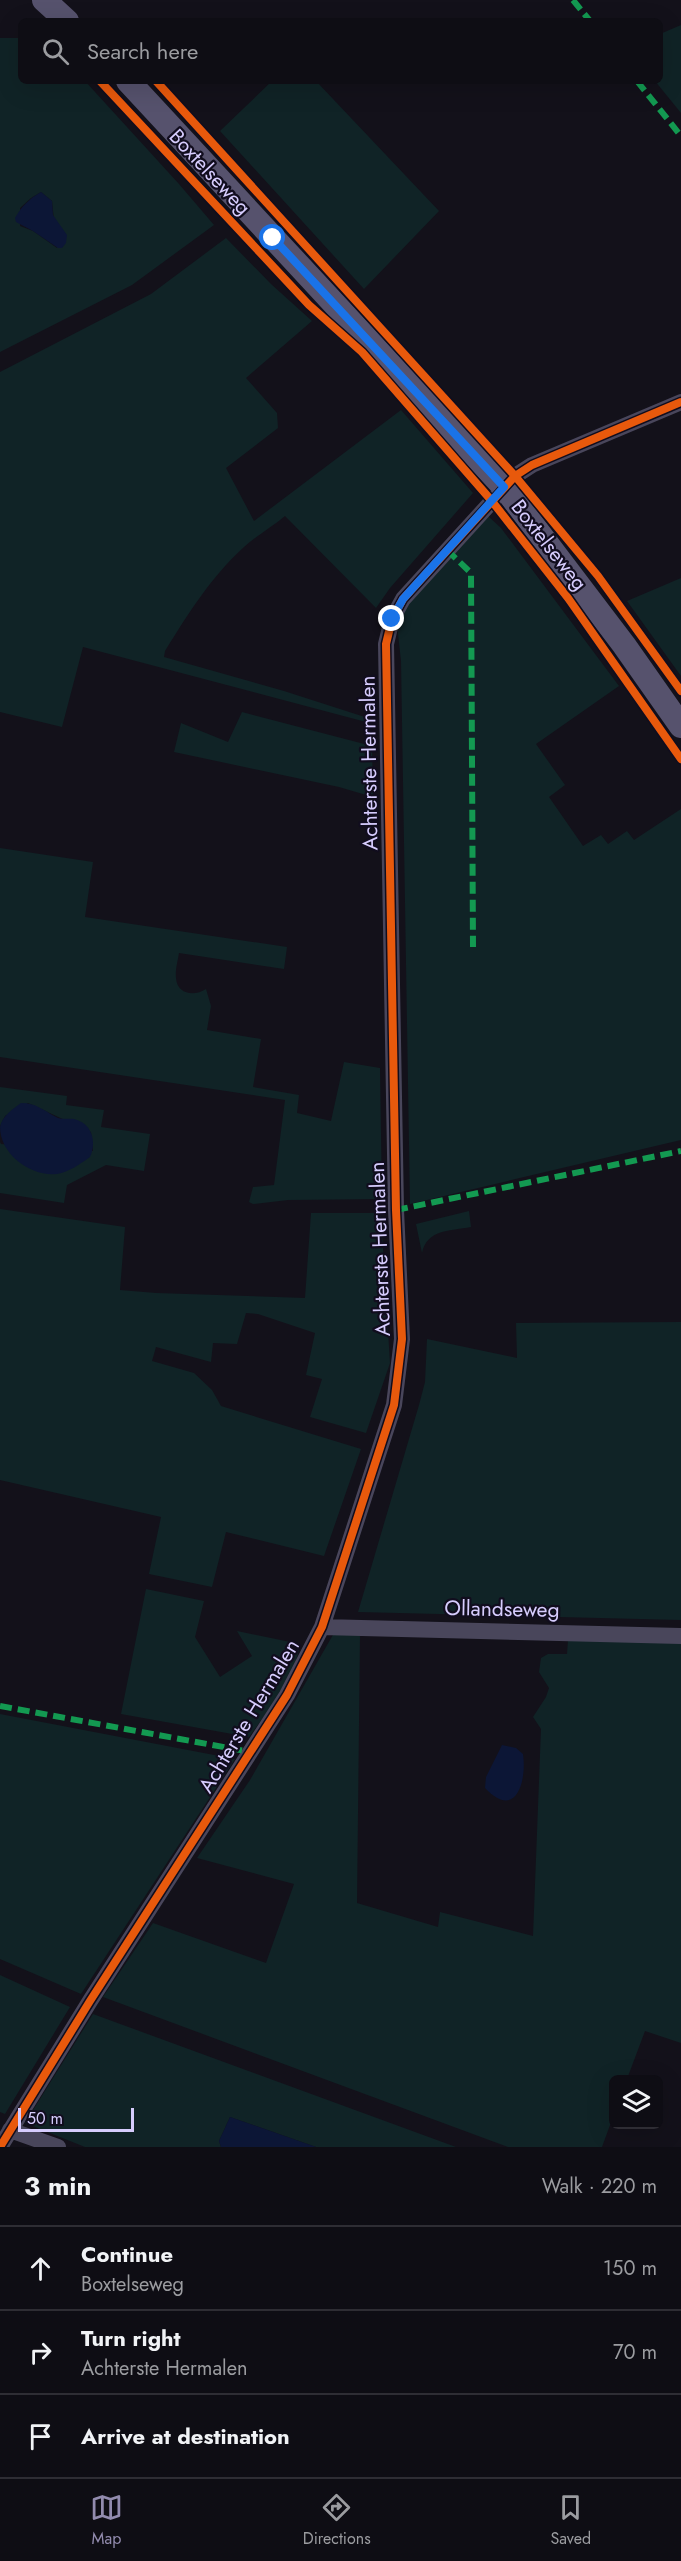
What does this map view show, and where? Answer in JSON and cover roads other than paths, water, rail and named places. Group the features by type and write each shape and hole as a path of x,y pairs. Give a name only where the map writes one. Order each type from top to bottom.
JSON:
{"main road":[{"path":"44,0 64,18"},
{"name":"Boxtelseweg","path":"131,84 504,487 624,645 681,726"}],"street":[{"name":"Achterste Hermalen","path":"0,2147 287,1695 322,1627 394,1405 402,1339 395,1186 386,645 392,619 403,599 504,487 532,465 681,402"},
{"name":"Ollandseweg","path":"322,1627 681,1636"},
{"path":"10,2130 58,2147"}],"water":[{"path":"41,192 52,201 53,215 67,235 66,243 62,248 58,248 16,222 15,218 23,206"},
{"path":"21,1103 35,1106 58,1118 80,1121 89,1129 93,1139 90,1157 70,1170 57,1174 38,1172 19,1162 5,1147 0,1127 5,1116"},
{"path":"502,1745 516,1748 523,1754 524,1765 521,1785 517,1793 512,1799 505,1800 496,1797 485,1788 486,1777"},
{"path":"230,2117 316,2147 221,2147 219,2141"}]}
